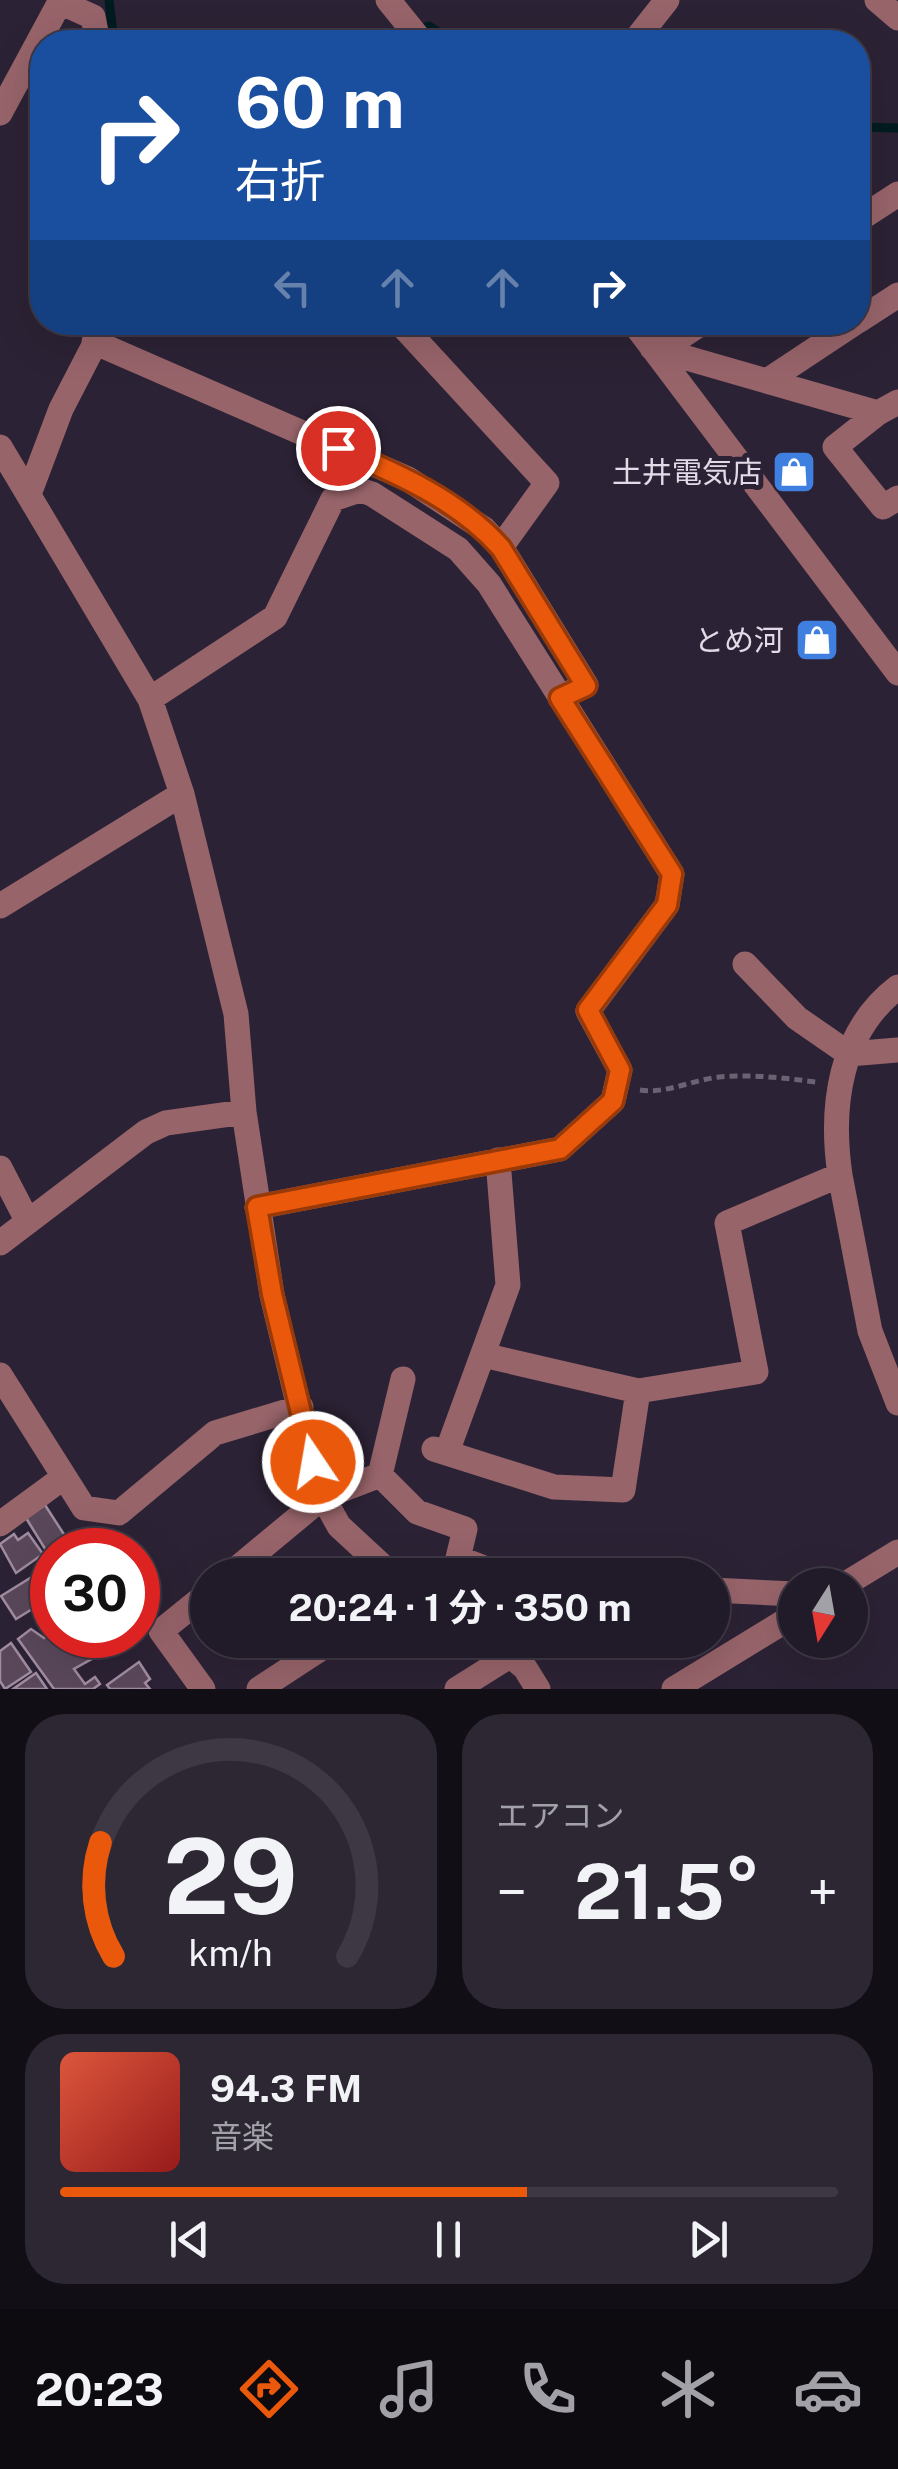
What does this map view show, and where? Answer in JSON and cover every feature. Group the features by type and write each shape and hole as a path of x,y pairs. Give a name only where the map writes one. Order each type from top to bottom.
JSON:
{"street":[{"path":"388,0 412,30"},
{"path":"643,30 666,0"},
{"path":"877,0 898,18"},
{"path":"44,30 60,1 93,18 96,30"},
{"path":"0,113 30,57"},
{"path":"870,212 898,194"},
{"path":"870,313 898,295"},
{"path":"29,494 61,409 98,335"},
{"path":"106,335 408,479 484,529 501,548 586,686 560,698"},
{"path":"411,335 547,483 501,548"},
{"path":"645,335 898,674"},
{"path":"657,349 681,335"},
{"path":"767,381 837,335"},
{"path":"657,349 767,381 888,408"},
{"path":"888,408 835,447 883,507 898,498"},
{"path":"0,447 150,700 182,794 236,1014 244,1112 272,1294 323,1498 339,1526 374,1558"},
{"path":"150,700 275,617 333,499 360,490 458,549 488,584 672,874 667,905 588,1010 620,1070 613,1101 560,1149 257,1207"},
{"path":"0,906 182,794"},
{"path":"746,964 797,1018 848,1054 898,1050"},
{"path":"898,987 867,1022 848,1054 833,1127 870,1331 898,1403"},
{"path":"0,1243 146,1132 166,1123 244,1112"},
{"path":"498,1160 508,1285 439,1450 554,1487 623,1490 638,1391"},
{"path":"0,1168 28,1222"},
{"path":"482,1354 638,1391 756,1372 727,1223 840,1174"},
{"path":"0,1375 84,1508 120,1514 215,1433 301,1407"},
{"path":"380,1474 403,1379"},
{"path":"250,1558 323,1498 380,1474"},
{"path":"380,1474 417,1512 465,1529 458,1558"},
{"path":"0,1524 64,1477"},
{"path":"868,1570 898,1552"},
{"path":"730,1591 778,1593"},
{"path":"190,1608 161,1632 191,1685"},
{"path":"688,1687 778,1626"},
{"path":"259,1689 306,1658"},
{"path":"458,1689 491,1658"},
{"path":"514,1658 526,1668 538,1689"}],"path":[{"path":"616,1086 652,1092 716,1078 762,1075 839,1085"}],"building":[{"path":"45,1505 60,1528 32,1528 26,1518"},
{"path":"28,1533 30,1536 30,1563 16,1573 0,1544 14,1534 18,1540"},
{"path":"30,1578 30,1610 16,1619 1,1596"},
{"path":"30,1630 30,1656 18,1639"},
{"path":"11,1643 31,1672 5,1689 0,1681 0,1651"},
{"path":"32,1658 93,1658 74,1669 85,1684 95,1677 100,1684 93,1689 54,1689"},
{"path":"139,1662 150,1679 145,1683 150,1689 110,1689 107,1685"},
{"path":"36,1673 47,1689 13,1689"}],"waterway":[{"path":"109,0 113,30"},
{"path":"418,30 429,26 435,30"},
{"path":"870,127 898,128"}],"place":[{"name":"土井電気店","path":"794,472"},
{"name":"とめ河","path":"817,640"}],"route":[{"path":"313,1462 272,1294 257,1207 560,1149 613,1101 620,1070 588,1010 667,905 672,874 560,698 586,686 501,548 484,529 408,479 338,448"}]}
